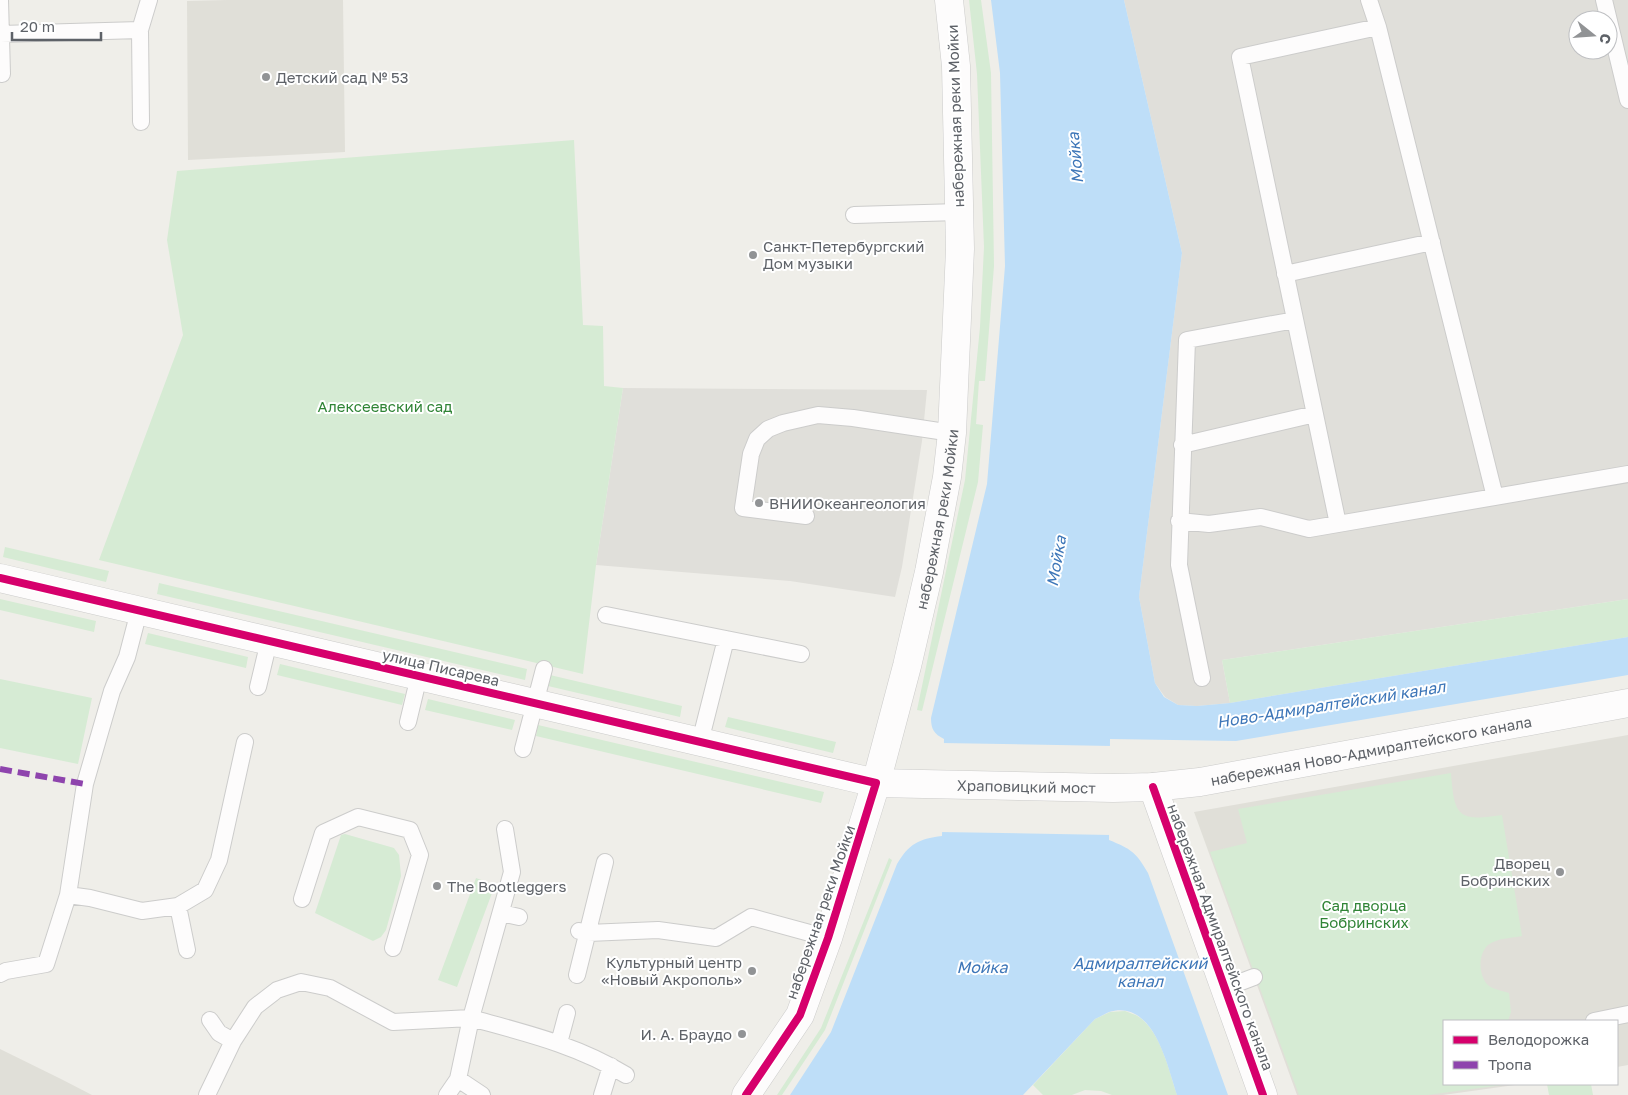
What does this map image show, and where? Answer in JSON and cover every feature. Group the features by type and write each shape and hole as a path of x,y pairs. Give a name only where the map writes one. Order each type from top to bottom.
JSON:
{"street":[{"name":"набережная реки Мойки","path":"746,1095 800,1015 828,938 876,783 907,666 929,572 947,477 952,433 960,249 956,66 949,0"},
{"name":"улица Писарева","path":"0,578 876,783 941,785"},
{"name":"набережная Ново-Адмиралтейского канала","path":"1113,788 1154,787 1200,782 1628,703"},
{"name":"Храповицкий мост","path":"941,785 1113,788"},
{"name":"набережная Адмиралтейского канала","path":"1154,787 1263,1095"}],"lane":[{"path":"0,0 2,74"},
{"path":"141,122 140,30 149,0"},
{"path":"1369,0 1378,27 1496,497"},
{"path":"1604,0 1628,100"},
{"path":"1338,524 1240,57 1378,27"},
{"path":"1,34 140,30"},
{"path":"854,215 959,212"},
{"path":"1286,274 1432,242"},
{"path":"1202,678 1179,565 1179,521 1187,340 1295,320"},
{"path":"1182,444 1315,414"},
{"path":"806,516 743,508 751,454 757,439 768,429 782,423 818,415 853,418 952,433"},
{"path":"1179,521 1209,524 1261,517 1310,529 1628,474"},
{"path":"0,974 6,971 46,964 68,895 84,784 112,690 128,656 139,610"},
{"path":"606,615 801,654"},
{"path":"700,742 726,639"},
{"path":"258,687 269,641"},
{"path":"523,749 544,669"},
{"path":"408,722 419,676"},
{"path":"68,895 90,898 142,911 178,906 205,890 219,860 245,742"},
{"path":"302,899 323,833 358,817 385,816 410,830 420,855 393,948"},
{"path":"447,1095 458,1079 471,1018 512,872 505,829"},
{"path":"577,974 583,932 605,862"},
{"path":"178,906 187,950"},
{"path":"501,913 519,917"},
{"path":"583,932 658,930 716,938 750,917 828,938"},
{"path":"1225,988 1254,977"},
{"path":"207,1095 233,1042 255,1007 277,990 301,982 330,988 393,1022 471,1018 559,1043 626,1075"},
{"path":"559,1043 567,1013"},
{"path":"1599,1020 1628,1014"},
{"path":"210,1020 219,1033 233,1042"},
{"path":"602,1095 610,1066"},
{"path":"458,1079 482,1095"}],"shaded area":[{"name":"Детский сад № 53","path":"343,0 345,152 188,160 187,1"},
{"path":"1124,0 1628,0 1628,599 1222,660 1230,703 1197,706 1178,705 1165,697 1155,683 1139,597 1182,253"},
{"name":"ВНИИОкеангеология","path":"623,388 927,390 922,441 902,567 895,597 790,581 596,565"},
{"name":"Сад дворца Бобринских","path":"1628,735 1628,1065 1618,1067 1618,1020 1443,1020 1443,1085 1515,1085 1443,1095 1297,1095 1194,812"},
{"path":"0,1049 61,1079 92,1095 0,1095"}],"green space":[{"path":"969,0 981,0 991,73 994,266 985,381 979,381 976,424 983,425 978,482 922,711 917,710 965,480 980,327 984,247 977,74"},
{"name":"Алексеевский сад","path":"574,140 583,325 603,326 604,386 623,388 596,565 583,674 99,560 183,335 167,240 177,171"},
{"path":"5,547 109,571 106,582 3,557"},
{"path":"159,583 527,669 525,680 157,594"},
{"path":"0,599 96,621 94,632 0,610"},
{"path":"1628,599 1628,637 1230,703 1222,660"},
{"path":"148,633 248,657 246,668 145,644"},
{"path":"280,664 405,694 402,705 277,675"},
{"path":"550,675 682,706 680,717 548,686"},
{"path":"0,679 92,698 78,764 0,748"},
{"path":"428,699 515,720 512,730 425,710"},
{"path":"728,717 836,742 833,753 725,727"},
{"path":"538,725 824,792 821,803 536,736"},
{"name":"Сад дворца Бобринских","path":"1451,773 1454,799 1461,813 1476,817 1502,815 1522,936 1500,940 1488,945 1482,954 1480,965 1482,976 1488,985 1509,993 1511,1012 1508,1020 1443,1020 1443,1085 1502,1085 1427,1095 1299,1095 1210,852 1247,843 1238,809"},
{"path":"345,834 394,848 399,855 401,876 386,930 381,937 373,941 315,913 341,835"},
{"path":"889,858 892,860 825,1030 782,1095 777,1095 821,1028"},
{"path":"476,878 495,885 457,987 438,980"},
{"path":"1125,1011 1139,1017 1153,1032 1159,1042 1177,1095 1112,1095 1101,1091 1085,1090 1072,1095 1043,1095 1033,1085 1095,1019 1110,1012"},
{"path":"1547,1085 1591,1085 1593,1095 1549,1095"}],"water":[{"name":"Мойка","path":"991,0 1124,0 1182,253 1139,597 1155,683 1164,697 1178,705 1197,706 1230,703 1628,637 1628,675 1236,741 1110,739 1109,840 1132,852 1140,860 1148,873 1228,1095 1177,1095 1156,1037 1148,1025 1137,1015 1124,1011 1109,1012 1095,1019 1023,1095 790,1095 831,1032 897,864 910,847 920,841 942,836 944,739 934,731 931,718 987,484 1005,266 1000,73"}],"pier":[{"path":"942,743 1112,746 1111,835 940,832"}],"marked path":[{"path":"0,769 85,784"}],"cycle path":[{"path":"0,578 876,783 828,938 800,1015 746,1095"},
{"path":"1153,787 1263,1095"}],"place":[{"name":"Детский сад № 53","path":"266,77"},
{"name":"Санкт-Петербургский Дом музыки","path":"753,255"},
{"name":"ВНИИОкеангеология","path":"759,503"},
{"name":"Дворец Бобринских","path":"1560,872"},
{"name":"The Bootleggers","path":"437,886"},
{"name":"Культурный центр «Новый Акрополь»","path":"752,971"},
{"name":"И. А. Браудо","path":"742,1034"}],"water label":[{"name":"Ново-Адмиралтейский канал","path":"1331,704"},
{"name":"Адмиралтейский канал","path":"1140,972"}]}
